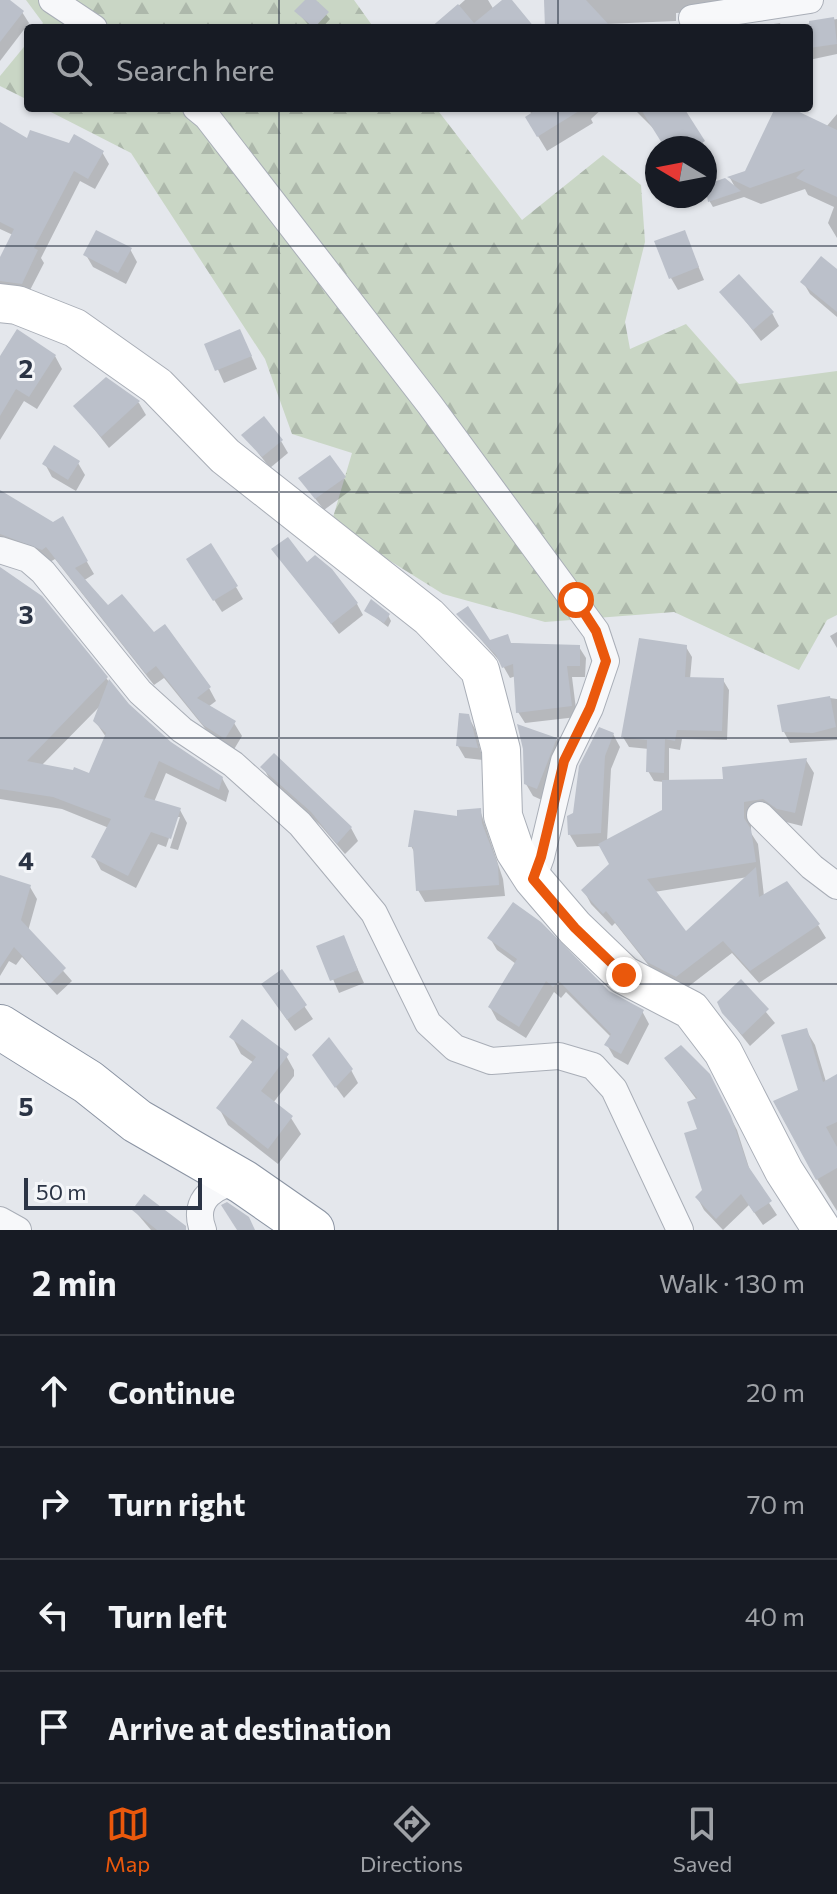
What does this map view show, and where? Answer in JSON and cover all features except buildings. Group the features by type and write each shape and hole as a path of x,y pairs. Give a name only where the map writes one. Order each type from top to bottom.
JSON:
{"highway":[{"path":"0,1027 88,1082 137,1121 243,1182 312,1230"}],"street":[{"path":"52,0 88,24"},
{"path":"692,18 810,0"},
{"path":"201,112 430,405 596,631 606,661 590,708 564,761 533,879"},
{"path":"0,303 17,305 75,328 157,386 225,456 429,617 480,670 501,750 503,816 515,851 533,879 575,928 624,975 691,1010 723,1052 784,1171 822,1230"},
{"path":"0,550 28,559 43,572 140,692 182,730 233,764 300,824 374,913 428,1023 455,1048 491,1061 559,1056 593,1066 614,1089 680,1230"},
{"path":"760,815 812,867 837,886"},
{"path":"203,1230 203,1202 209,1193 217,1186 243,1182"},
{"path":"0,1220 18,1230"}],"green space":[{"path":"26,0 354,0 371,24 42,24"},
{"path":"24,47 24,98 0,86 0,76"},
{"path":"51,112 439,112 522,220 603,155 641,185 645,242 625,322 630,349 686,324 739,384 837,371 837,615 827,620 799,670 674,612 545,622 443,594 331,524 352,453 292,434 265,359 131,153"}],"route":[{"path":"576,600 596,631 606,661 590,708 564,761 533,879 575,928 624,975"}]}
